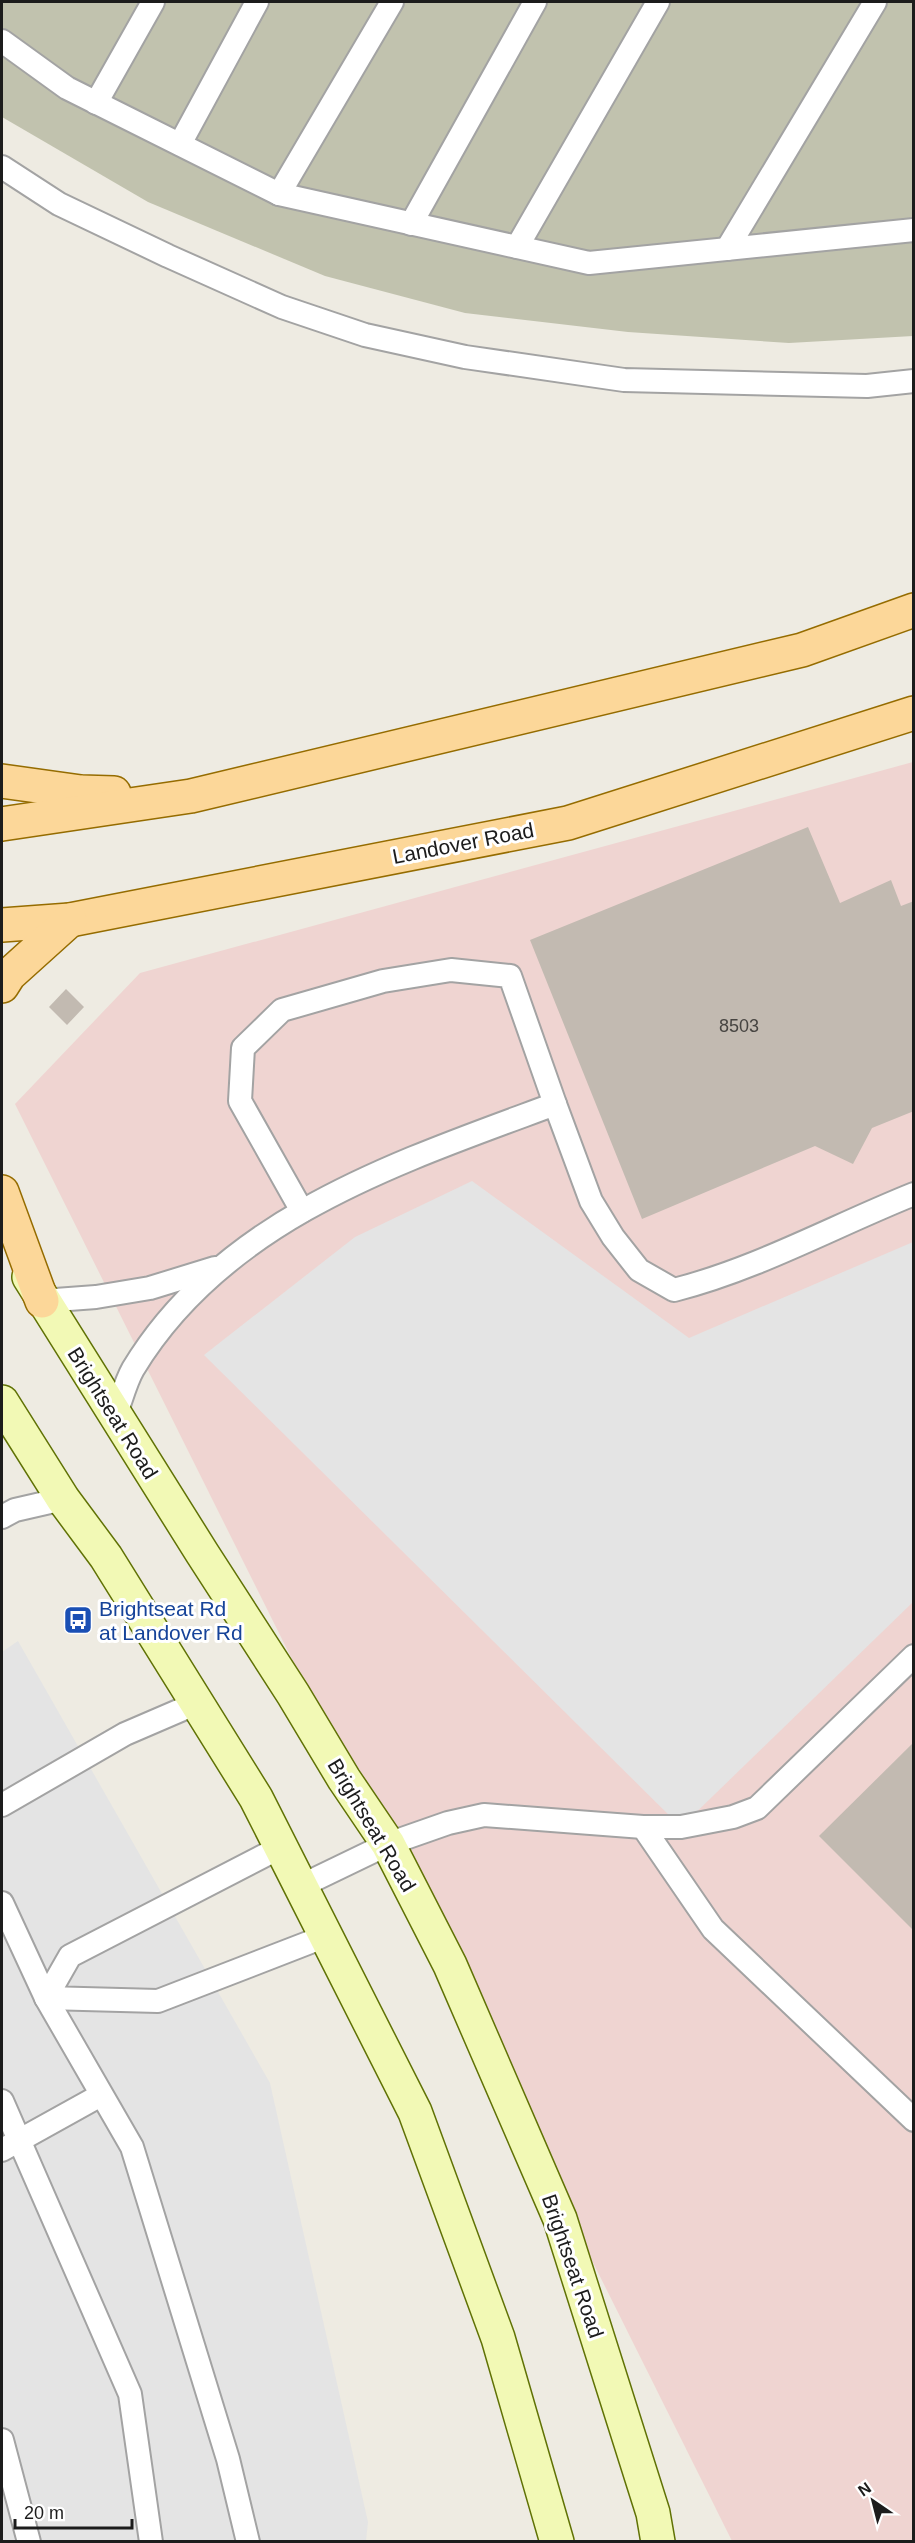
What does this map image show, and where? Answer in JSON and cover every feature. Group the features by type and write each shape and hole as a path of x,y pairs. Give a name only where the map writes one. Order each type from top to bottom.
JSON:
{"main road":[{"path":"2,824 191,796 802,650 914,610"},
{"name":"Landover Road","path":"2,925 70,920 568,823 914,713"},
{"path":"2,781 81,792 191,796"},
{"path":"2,986 9,975 70,920"},
{"path":"2,1192 42,1301"},
{"name":"Brightseat Road","path":"2,1228 42,1301 294,1694 344,1779 388,1844 450,1965 560,2219 653,2513 658,2541"},
{"path":"3,1409 63,1499 106,1557 256,1798 415,2112 498,2338 556,2541"}],"lane":[{"path":"96,103 153,2"},
{"path":"180,144 256,2"},
{"path":"279,194 392,2"},
{"path":"411,224 536,2"},
{"path":"517,247 658,2"},
{"path":"727,249 875,2"},
{"path":"2,41 67,88 279,194 589,263 914,230"},
{"path":"2,167 59,204 168,256 282,307 365,335 465,357 624,380 867,386 914,381"},
{"path":"302,1211 240,1101 243,1048 282,1010 383,981 451,970 510,976 591,1201 639,1270 674,1290 701,1284 914,1194"},
{"path":"115,1416 132,1371 158,1334 184,1301 222,1266 302,1211 393,1164 555,1104"},
{"path":"42,1301 96,1297 150,1288 222,1266"},
{"path":"2,1517 15,1510 63,1499"},
{"path":"301,1886 388,1844 448,1823 484,1815 643,1827 681,1827 702,1824 757,1808 914,1656"},
{"path":"2,1804 125,1734 197,1703"},
{"path":"643,1827 714,1929 914,2120"},
{"path":"46,1998 70,1956 281,1847"},
{"path":"2,1903 46,1998 132,2147 228,2459 248,2541"},
{"path":"46,1998 158,2001 326,1936"},
{"path":"11,2145 101,2095"},
{"path":"2,2100 11,2145 130,2394 151,2541"},
{"path":"2,2440 29,2541"}],"shaded area":[{"path":"2,2 913,2 913,336 789,343 628,332 465,313 325,276 148,202 2,117"},
{"path":"913,762 913,2541 732,2541 15,1104 140,973"},
{"path":"472,1181 689,1338 913,1242 913,1602 681,1827 204,1355 355,1237"},
{"path":"18,1641 270,2083 368,2522 366,2541 2,2542 2,1652"}],"building":[{"path":"808,827 840,903 891,880 901,906 914,901 914,1111 872,1128 853,1164 815,1146 642,1219 530,940"},
{"path":"66,989 84,1007 67,1025 49,1007"},
{"path":"914,1742 914,1931 819,1836"}],"place":[{"name":"Brightseat Rd at Landover Rd","path":"78,1620"}]}
